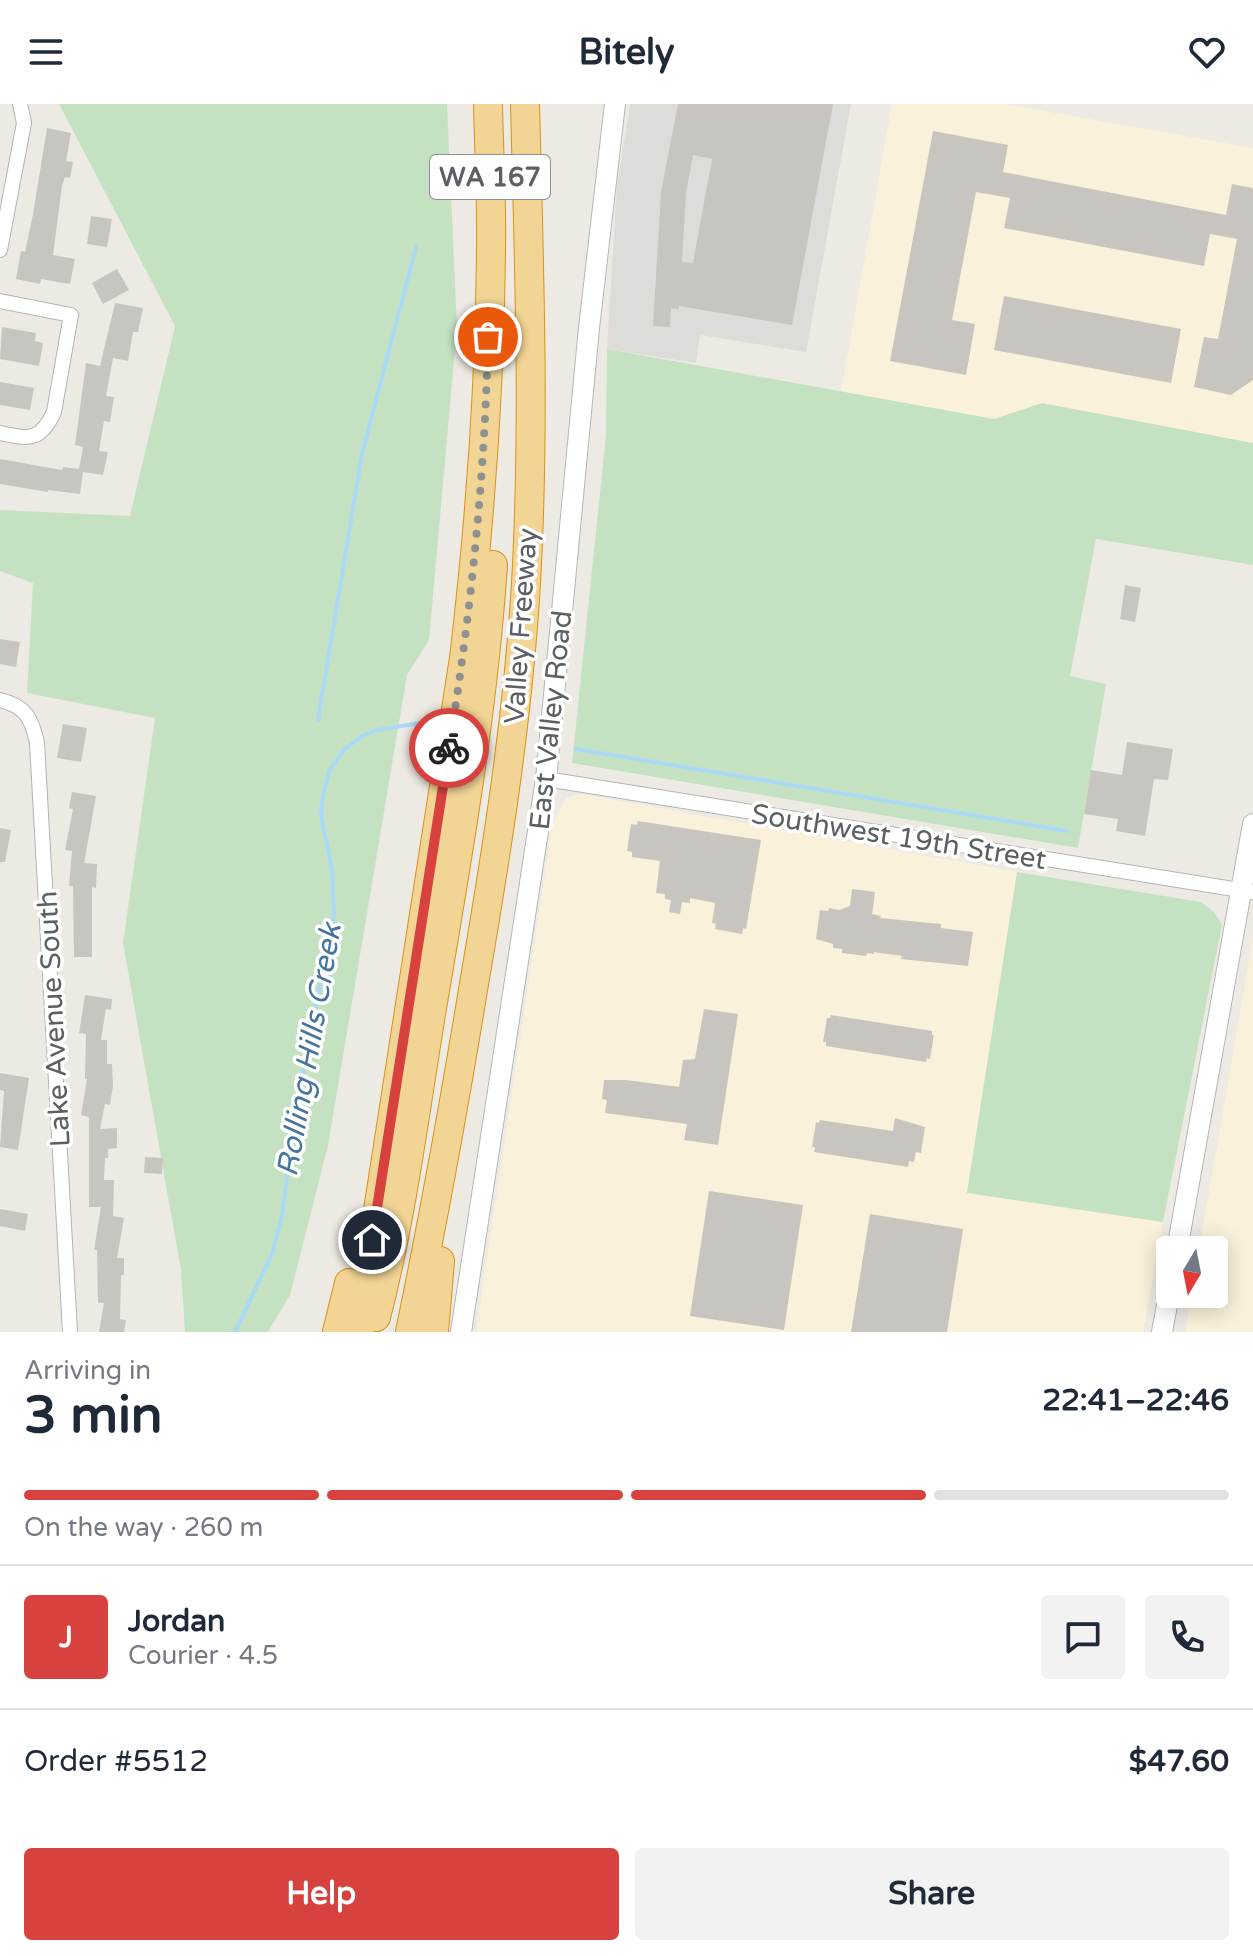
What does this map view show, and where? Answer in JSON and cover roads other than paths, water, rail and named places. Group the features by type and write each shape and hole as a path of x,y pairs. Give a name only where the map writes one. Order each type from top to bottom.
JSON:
{"highway":[{"name":"Valley Freeway","path":"359,1332 459,688 473,579 486,425 491,250 488,104"},
{"name":"Valley Freeway","path":"410,1332 452,1120 511,747 526,582 529,479 530,300 525,104"},
{"path":"388,1332 402,1279 408,1205 473,767 487,646 496,514 501,349 500,270 491,250"},
{"path":"371,1332 408,1205 497,701 505,642 512,540 529,479"},
{"path":"337,1332 368,1189 408,965 419,933"},
{"path":"434,1332 453,1163 452,1120"}],"street":[{"path":"0,250 24,123 20,104"},
{"name":"East Valley Road","path":"461,1332 546,779 589,328 615,104"},
{"path":"0,301 71,315 54,412 45,430 27,438 0,433"},
{"name":"Lake Avenue South","path":"0,700 24,709 33,723 37,743 70,1332"},
{"name":"Southwest 19th Street","path":"546,779 1247,891"},
{"path":"1180,1236 1247,891 1253,824"},
{"path":"1162,1332 1166,1308"}],"waterway":[{"path":"318,720 362,454 416,247"},
{"name":"Rolling Hills Creek","path":"235,1332 272,1254 282,1215 299,1091 334,915 332,870 321,816 330,769 345,749 362,736 377,730 420,723"},
{"path":"576,749 1067,831"}]}
